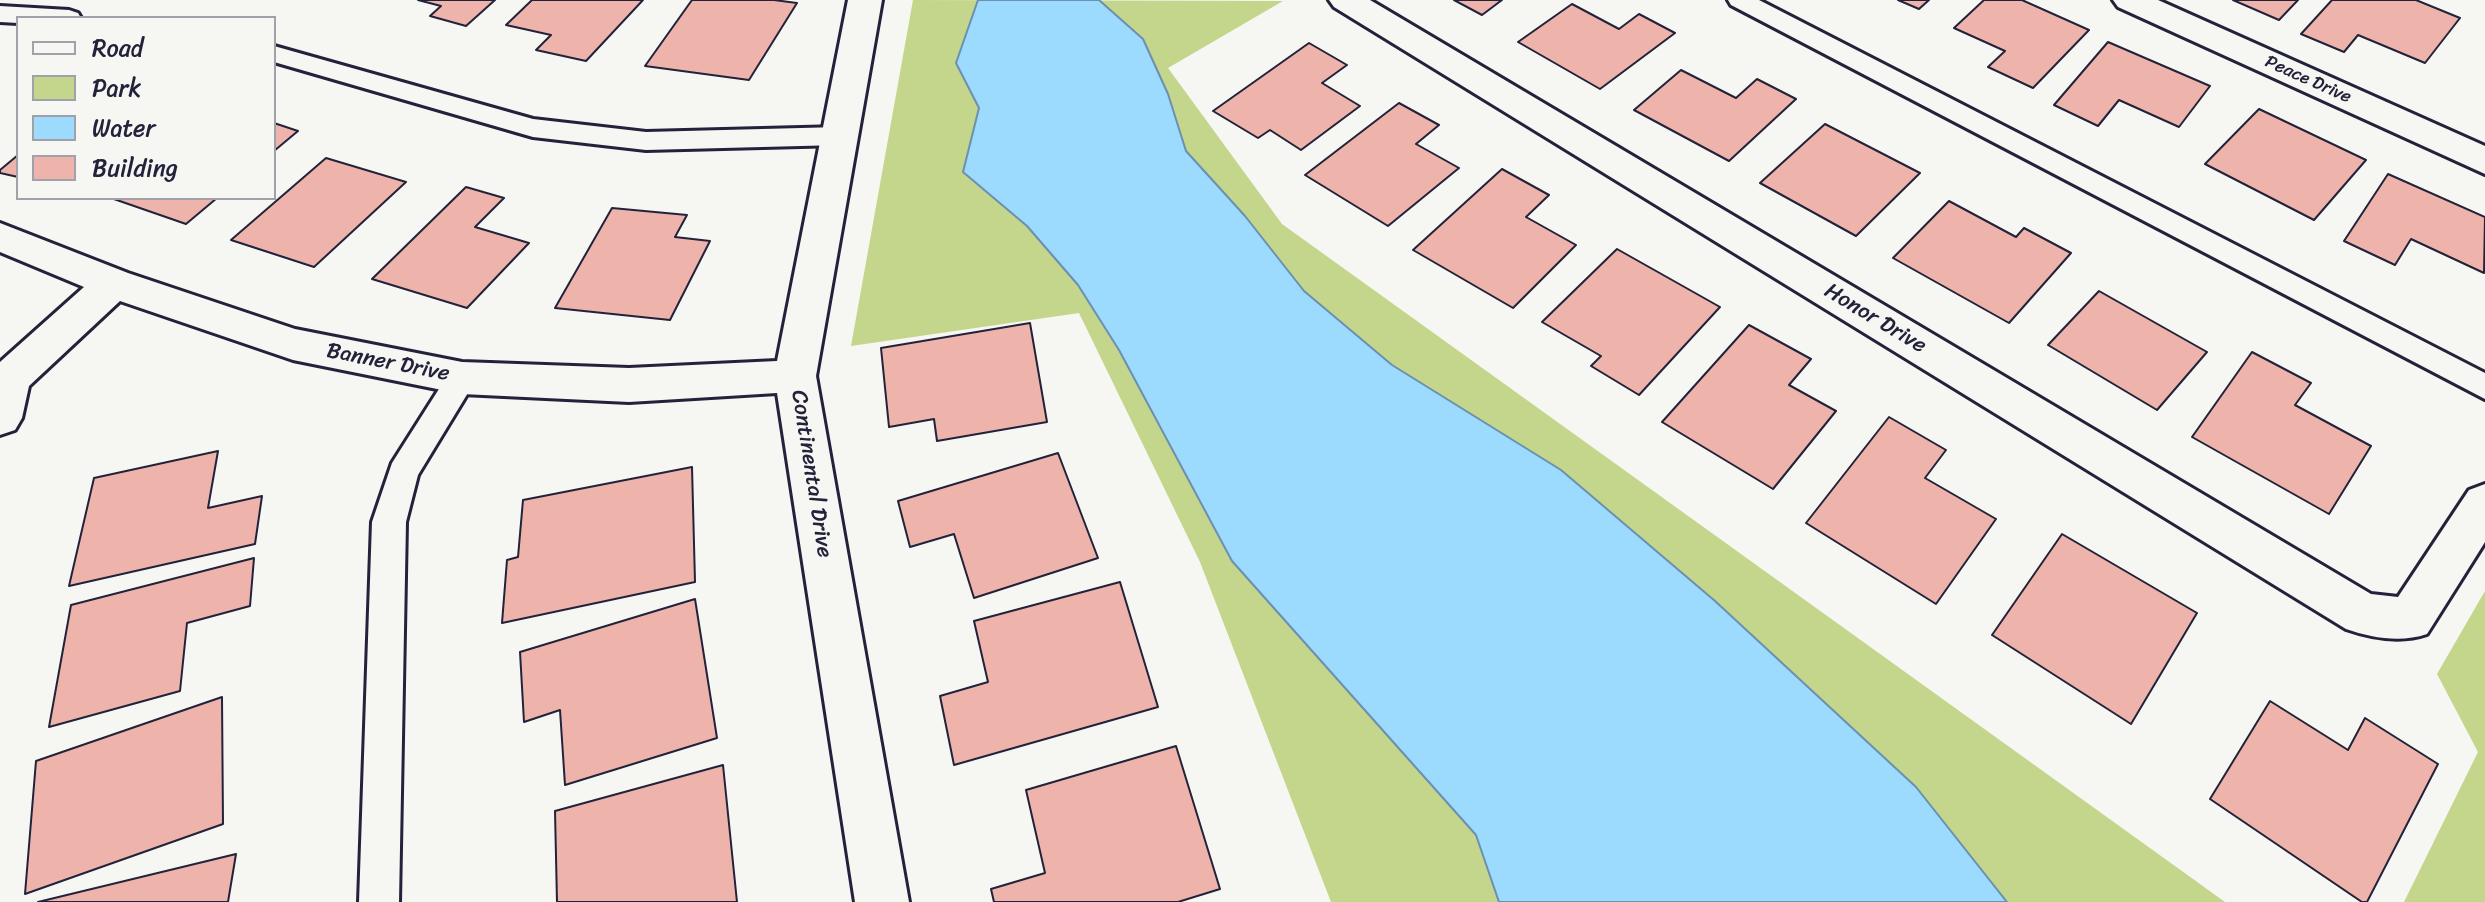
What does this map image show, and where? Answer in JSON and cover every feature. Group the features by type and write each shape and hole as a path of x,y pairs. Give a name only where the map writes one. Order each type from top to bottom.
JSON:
{"street":[{"name":"Continental Drive","path":"865,0 795,376 882,902"},
{"name":"Honor Drive","path":"1346,0 2363,614 2410,619 2485,503"},
{"name":"Peace Drive","path":"2130,0 2485,161"},
{"name":"Banner Drive","path":"0,237 114,283 293,344 462,378 629,385 795,376"},
{"path":"0,418 9,379 114,283"}],"lane":[{"path":"1740,0 2485,387"},
{"path":"0,14 34,16"},
{"path":"276,55 533,128 646,141 840,136"},
{"path":"379,902 389,522 403,472 462,378"}],"green space":[{"path":"913,0 1283,1 1168,68 1282,224 2225,902 1331,902 1200,562 1079,313 851,346"},
{"path":"2485,591 2485,902 2404,902 2478,752 2437,674"}],"water":[{"path":"978,0 1099,0 1143,39 1168,94 1186,151 1245,216 1304,291 1392,365 1561,470 1715,601 1916,787 2007,902 1499,902 1476,835 1232,561 1119,350 1078,285 1027,226 963,172 979,108 956,63"}],"building":[{"path":"418,0 495,0 466,26 430,16 441,6"},
{"path":"532,0 643,0 586,61 536,50 551,35 506,25"},
{"path":"692,0 797,3 749,80 645,66"},
{"path":"1454,0 1502,0 1482,15"},
{"path":"1898,0 1929,0 1919,9"},
{"path":"1984,0 2022,0 2089,30 2033,88 1988,67 2005,51 1954,28"},
{"path":"2233,0 2298,0 2279,20"},
{"path":"2332,0 2416,0 2460,18 2425,63 2358,35 2344,52 2301,34"},
{"path":"1572,4 1619,29 1639,14 1675,33 1600,89 1518,42"},
{"path":"2108,42 2210,86 2179,127 2119,100 2098,126 2054,105"},
{"path":"1309,43 1347,65 1322,83 1360,106 1301,150 1270,130 1258,138 1213,111"},
{"path":"1681,70 1736,98 1757,79 1796,99 1729,161 1634,110"},
{"path":"1399,103 1439,125 1416,144 1459,168 1388,226 1305,175"},
{"path":"2259,109 2366,160 2314,220 2205,164"},
{"path":"276,124 298,131 276,149"},
{"path":"1825,124 1920,173 1856,236 1760,183"},
{"path":"16,157 16,177 0,173"},
{"path":"326,158 406,182 314,267 231,240"},
{"path":"1502,169 1549,195 1526,217 1576,245 1513,308 1413,250"},
{"path":"2388,174 2485,217 2484,273 2411,239 2395,265 2344,241"},
{"path":"466,187 504,198 475,227 529,243 467,308 372,279"},
{"path":"117,200 215,200 186,224"},
{"path":"1949,201 2016,237 2024,228 2071,253 2009,323 1893,258"},
{"path":"612,208 687,215 675,237 710,241 670,320 555,308"},
{"path":"1617,249 1720,307 1639,395 1591,366 1601,356 1542,322"},
{"path":"2099,291 2207,352 2157,410 2048,345"},
{"path":"1030,323 1047,422 937,441 934,419 889,427 881,348"},
{"path":"1749,325 1811,359 1789,385 1836,411 1773,489 1662,422"},
{"path":"2252,352 2311,383 2295,405 2371,446 2329,514 2192,437"},
{"path":"1889,417 1946,450 1925,478 1996,519 1936,604 1806,523"},
{"path":"218,451 208,508 262,496 255,544 69,586 94,478"},
{"path":"1058,453 1098,558 974,598 954,534 910,547 898,501"},
{"path":"692,467 695,582 502,623 507,560 518,557 523,500"},
{"path":"2062,534 2197,613 2131,724 1992,635"},
{"path":"254,558 250,606 187,623 180,691 49,727 71,605"},
{"path":"1120,582 1158,707 954,765 940,696 988,682 974,621"},
{"path":"695,599 717,738 565,785 560,710 524,722 520,652"},
{"path":"222,697 223,824 25,894 36,761"},
{"path":"2270,701 2348,750 2365,718 2438,764 2367,902 2362,902 2210,799"},
{"path":"1176,746 1220,889 1178,902 994,902 991,889 1045,873 1026,790"},
{"path":"723,765 737,902 557,902 555,811"},
{"path":"236,854 228,902 38,902"}]}
